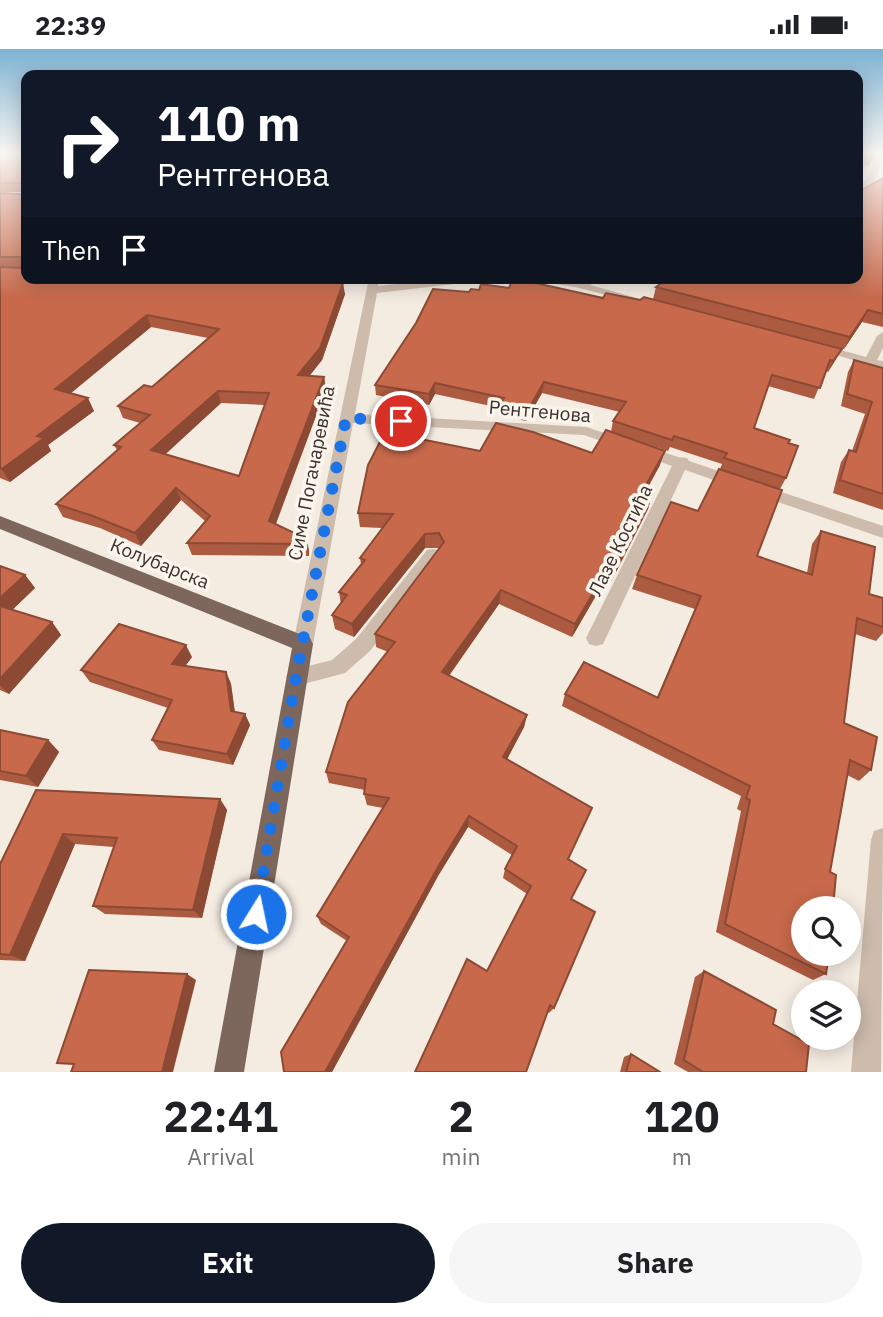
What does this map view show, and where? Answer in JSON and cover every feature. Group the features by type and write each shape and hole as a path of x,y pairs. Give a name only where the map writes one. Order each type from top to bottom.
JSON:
{"main road":[{"name":"Колубарска","path":"0,522 303,644"},
{"name":"Симе Погачаревића","path":"229,1072 303,644"}],"street":[{"name":"Симе Погачаревића","path":"303,644 373,284"},
{"path":"575,284 671,309"},
{"path":"803,344 876,364 883,336"},
{"name":"Рентгенова","path":"346,418 586,431 682,461 883,532"},
{"name":"Лазе Костића","path":"596,638 682,461"},
{"path":"296,677 338,667 347,659 392,611 433,555"},
{"path":"866,1072 883,840"}],"building":[{"path":"0,202 21,202 21,257 0,257"},
{"path":"863,202 883,202 883,314 868,310 850,337 656,287 660,284 863,284"},
{"path":"0,267 21,268 21,284 343,284 320,348 298,375 324,377 269,521 307,539 306,544 187,543 210,516 176,488 135,533 56,504 121,447 114,445 150,415 118,406 144,385 152,387 219,329 147,315 55,389 88,398 37,436 44,438 0,468","holes":["218,391 269,393 239,476 151,450"]},
{"path":"481,284 509,288 511,284 540,284 603,298 606,293 640,300 644,297 842,349 833,361 830,360 820,388 772,375 754,428 790,440 788,443 798,446 786,478 724,458 727,453 674,436 672,440 613,421 626,402 544,382 528,410 500,405 504,398 435,383 429,394 375,385 416,323 433,289 469,292 471,289 479,290"},
{"path":"854,360 883,368 883,494 840,480 849,450 856,452 872,402 847,394"},
{"path":"496,423 533,432 592,453 606,430 665,451 642,492 652,495 615,568 609,566 575,624 501,590 442,672 527,715 503,757 592,808 568,859 586,870 571,899 595,912 554,1008 550,1005 526,1072 415,1072 467,959 487,971 531,886 505,869 517,846 469,816 325,1072 284,1072 281,1052 349,937 317,916 389,798 364,794 366,779 326,772 348,702 395,642 375,634 444,542 439,533 425,534 352,624 332,615 347,595 339,592 365,560 360,558 393,514 358,513 368,465 385,432 480,451"},
{"path":"719,469 782,490 757,556 812,575 821,531 875,547 869,594 883,598 883,627 857,618 844,723 877,737 871,770 850,760 830,872 836,875 834,896 791,896 791,957 725,924 750,800 746,798 750,786 565,694 584,662 658,698 701,596 637,575 671,502 698,511"},
{"path":"0,566 25,575 0,598"},
{"path":"0,606 52,622 0,679"},
{"path":"119,624 186,645 172,664 226,672 231,711 245,714 227,754 152,740 172,700 81,670"},
{"path":"0,730 48,740 26,776 0,771"},
{"path":"36,790 220,799 193,910 93,906 117,838 63,834 10,955 0,954 0,864"},
{"path":"810,966 827,966 826,974"},
{"path":"89,970 187,974 162,1072 71,1072 74,1064 57,1063"},
{"path":"704,971 776,1010 773,1024 791,1034 791,1050 808,1050 806,1072 703,1072 684,1060"},
{"path":"631,1054 660,1072 626,1072"}],"route":[{"path":"256,914 296,677 346,418 401,421"}]}
